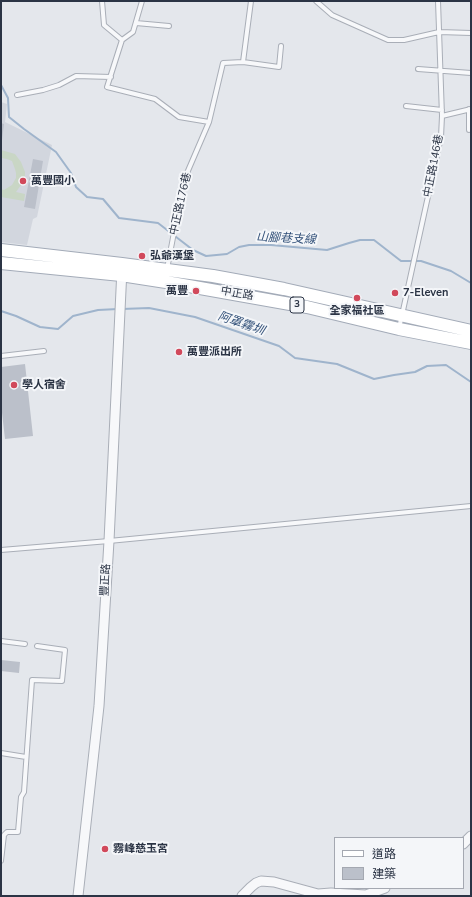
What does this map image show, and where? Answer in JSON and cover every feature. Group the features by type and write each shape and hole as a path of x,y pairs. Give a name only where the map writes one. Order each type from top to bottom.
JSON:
{"main road":[{"name":"中正路","path":"1,250 166,276 471,344"},
{"name":"中正路","path":"1,263 122,269"},
{"name":"中正路","path":"166,276 213,276 284,289 471,330"}],"street":[{"name":"豐正路","path":"78,896 99,706 109,541 122,269"},
{"path":"242,896 256,883 262,881 274,882 318,894 330,893 366,895 382,889"}],"lane":[{"path":"102,1 104,25 122,40"},
{"path":"142,1 133,32 122,40 108,87 155,99 179,117 209,122"},
{"path":"251,1 243,62 279,67 281,46"},
{"path":"316,1 332,14 388,40 404,40 439,32 471,33"},
{"name":"中正路146巷","path":"399,329 441,137 442,110 438,1"},
{"path":"136,23 169,26"},
{"name":"中正路176巷","path":"166,276 184,180 209,122 222,63 243,62"},
{"path":"418,68 471,73"},
{"path":"17,95 59,85 76,76 111,77"},
{"path":"406,106 442,110"},
{"path":"442,116 470,109 469,130"},
{"path":"1,356 44,351"},
{"path":"1,550 471,506"},
{"path":"1,641 25,644"},
{"path":"1,861 4,835 8,832 18,832 21,797 24,792 32,680 62,681 66,650 36,646"},
{"path":"1,753 26,756"}],"shaded area":[{"name":"萬豐國小","path":"1,102 7,104 5,122 52,145 37,217 33,219 27,245 1,242"}],"green space":[{"path":"1,150 15,154 21,162 25,176 16,192 25,194 24,201 1,197 1,189 4,190 12,185 16,178 16,173 12,161 1,158"}],"building":[{"path":"1,123 4,124 2,140 1,140"},
{"path":"33,159 43,161 35,209 24,207"},
{"name":"學人宿舍","path":"25,364 33,436 5,439 1,404 1,367"},
{"path":"1,660 20,662 19,673 1,671"}],"waterway":[{"name":"山腳巷支線","path":"1,85 8,98 9,117 56,152 71,173 76,187 87,197 103,199 119,218 158,223 193,250 206,256 227,254 239,247 249,245 271,245 327,250 360,240 374,240 401,261 421,261 451,271 471,283"},
{"name":"阿罩霧圳","path":"122,309 149,308 195,317 279,346 295,358 337,364 374,379 415,372 427,366 446,365 471,382"},
{"name":"阿罩霧圳","path":"1,311 40,327 58,329 73,316 98,310 118,309"}],"place":[{"name":"萬豐國小","path":"23,181"},
{"name":"弘爺漢堡","path":"142,256"},
{"name":"萬豐","path":"196,291"},
{"name":"7-Eleven","path":"395,293"},
{"name":"全家福社區","path":"357,298"},
{"name":"萬豐派出所","path":"179,352"},
{"name":"學人宿舍","path":"14,385"},
{"name":"霧峰慈玉宮","path":"105,849"}]}
